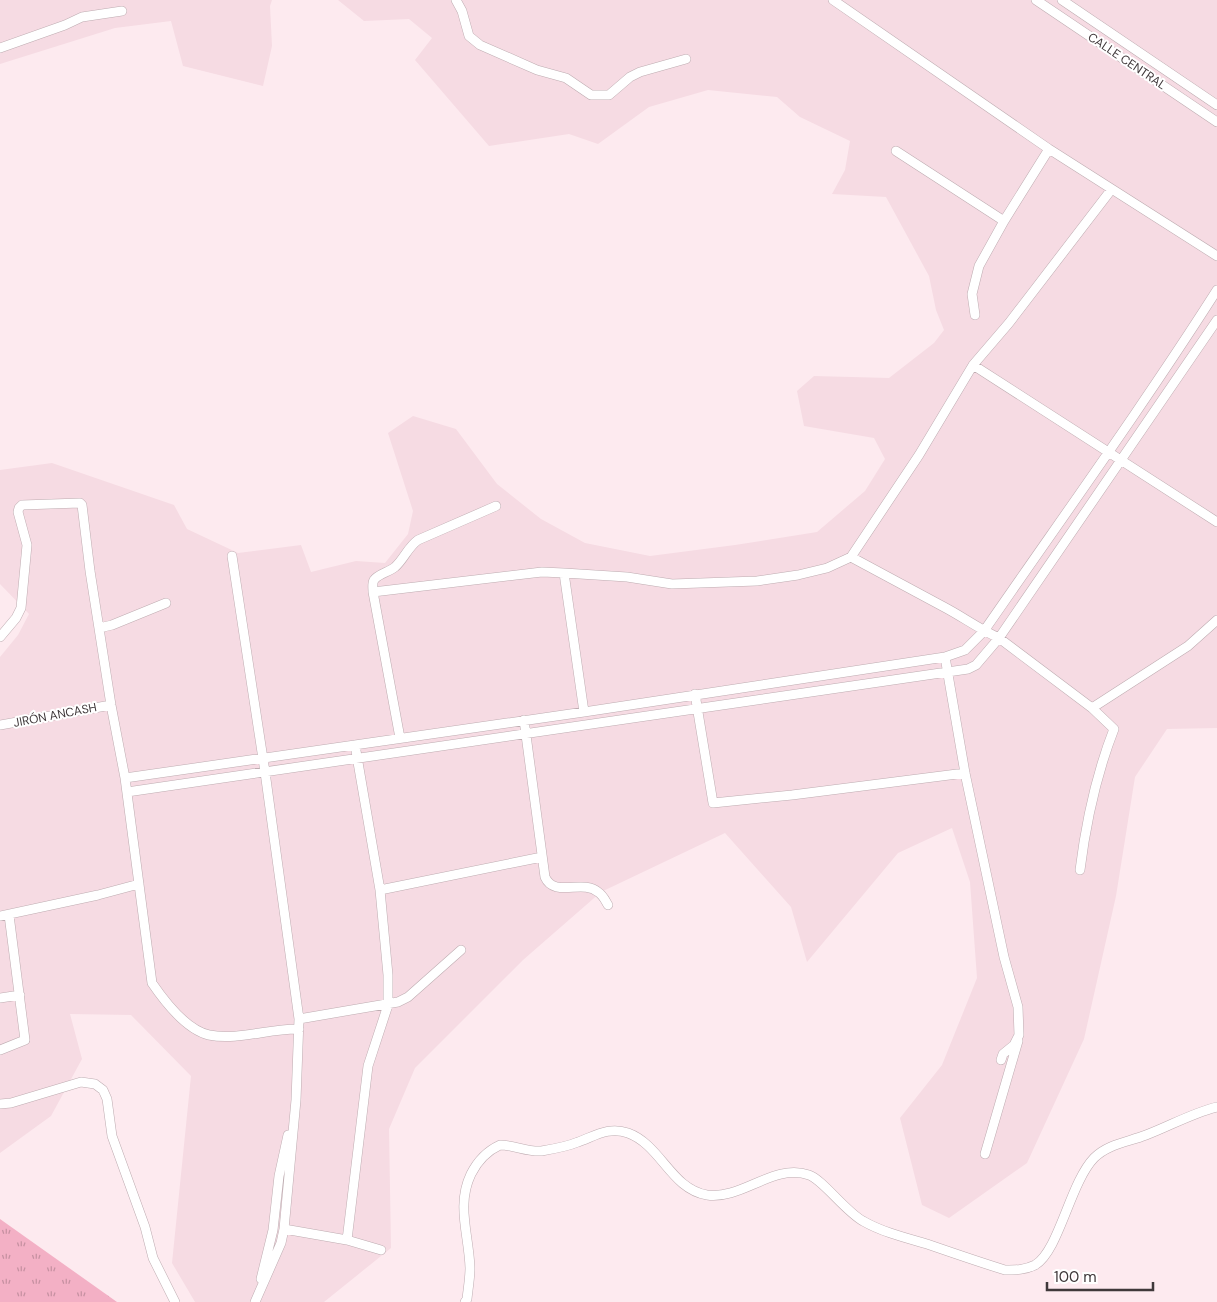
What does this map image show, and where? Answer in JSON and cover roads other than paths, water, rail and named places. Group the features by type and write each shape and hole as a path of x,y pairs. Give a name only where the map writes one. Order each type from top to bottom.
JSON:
{"street":[{"path":"456,0 462,11 469,36 480,45 538,70 566,78 591,94 608,95 630,77 640,72 686,59"},
{"path":"832,0 1049,149 1217,256"},
{"name":"CALLE CENTRAL","path":"1036,0 1217,122"},
{"name":"CALLE CENTRAL","path":"1062,0 1217,105"},
{"path":"0,48 82,17 122,11"},
{"path":"975,315 972,294 979,266 1004,221 1049,149"},
{"path":"896,151 1004,221"},
{"path":"373,592 542,572 627,577 672,584 757,581 798,575 827,568 851,557 919,455 973,365 1009,323 1111,190"},
{"path":"125,778 584,712 945,657 966,650 984,631 1109,452 1217,290"},
{"path":"127,792 968,669 976,664 999,638 1217,320"},
{"path":"973,365 1217,522"},
{"path":"0,637 16,618 21,608 27,545 18,512 19,508 22,506 77,502 82,505 110,705 125,778 152,984 164,1001 194,1029 210,1035 232,1035 299,1024 388,1005 408,997 460,950"},
{"path":"400,738 373,592 375,579 394,568 402,560 412,544 418,540 496,506"},
{"path":"232,556 264,758 299,1024 297,1090 284,1229 281,1243 255,1302"},
{"path":"851,557 999,638 1092,708 1114,729 1090,805 1080,870"},
{"path":"564,573 584,712"},
{"path":"99,628 112,625 166,603"},
{"path":"1092,708 1188,646 1217,620"},
{"path":"945,657 965,773 1004,957 1018,1007 1020,1036 985,1154"},
{"path":"695,694 713,802 792,795 965,773"},
{"name":"JIRÓN ANCASH","path":"0,725 110,705"},
{"path":"524,720 547,883 551,886 592,888 598,891 608,905"},
{"path":"347,1240 368,1066 388,1005 388,975 380,890 355,745"},
{"path":"380,890 542,857"},
{"path":"0,1050 25,1040 20,995 4,915 98,895 139,884"},
{"path":"0,998 20,995"},
{"path":"1001,1060 1003,1054 1014,1045 1020,1036"},
{"path":"0,1104 11,1103 81,1082 95,1084 103,1090 107,1099 112,1136 145,1227 153,1258 175,1302"},
{"path":"259,1292 273,1230 280,1176 297,1090"},
{"path":"465,1302 467,1299 470,1269 463,1202 466,1185 476,1165 485,1154 500,1145 539,1151 577,1143 606,1131 627,1133 658,1154 688,1188 718,1196 777,1175 795,1172 810,1175 839,1203 862,1221 1006,1270 1022,1270 1037,1264 1049,1252 1081,1174 1094,1157 1114,1145 1145,1136 1204,1110 1217,1107"},
{"path":"284,1229 347,1240 381,1250"}]}
